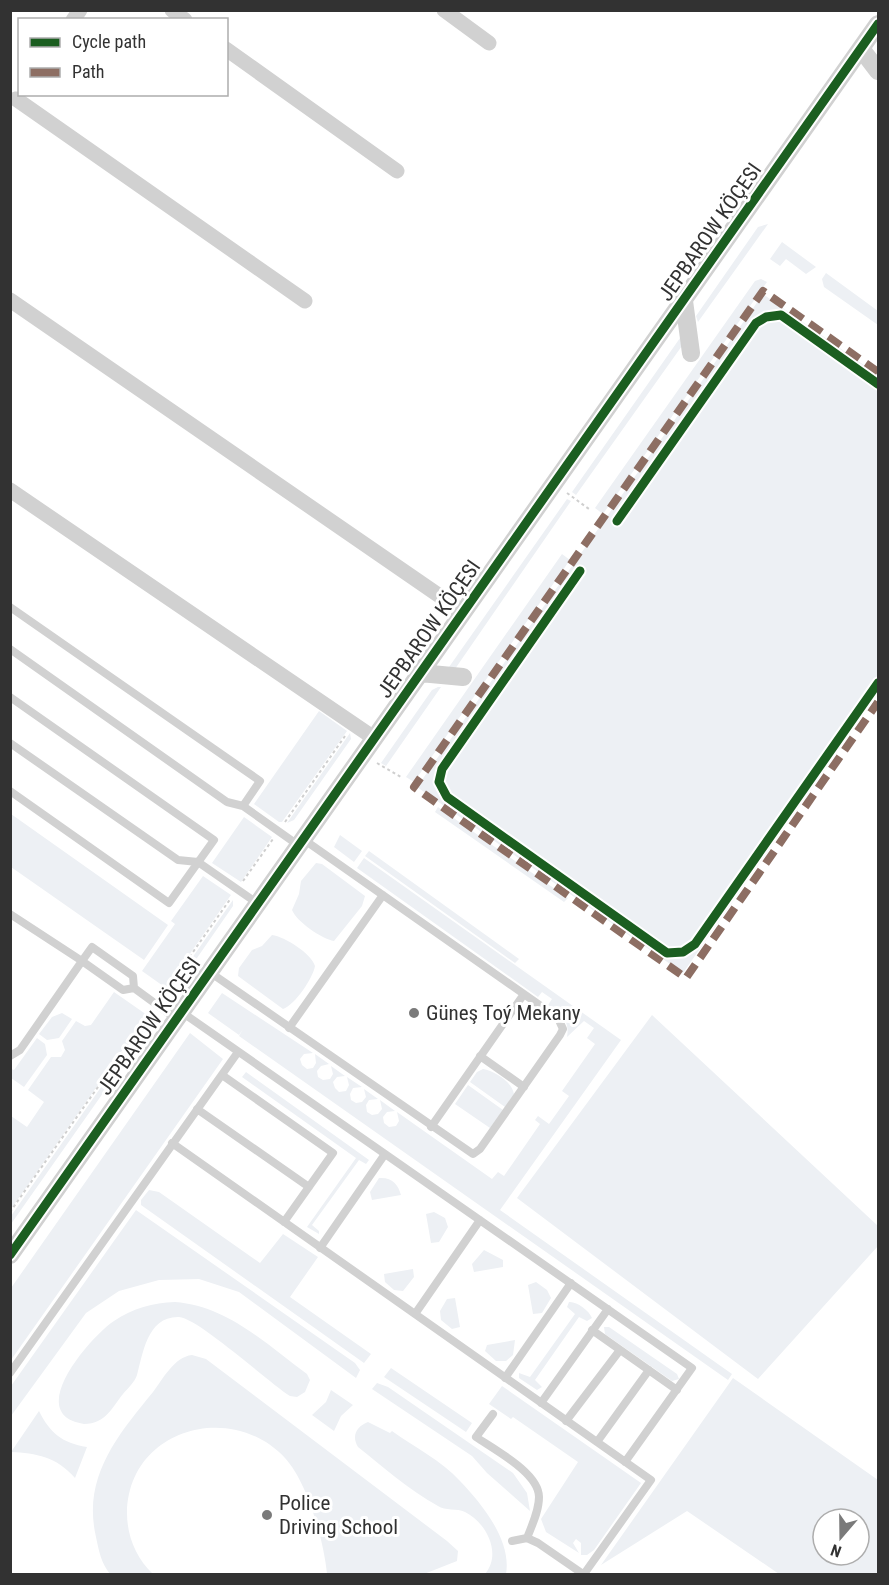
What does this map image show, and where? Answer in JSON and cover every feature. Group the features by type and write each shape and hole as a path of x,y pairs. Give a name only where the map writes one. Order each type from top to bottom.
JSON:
{"street":[{"path":"444,10 489,43"},
{"name":"JEPBAROW KÖÇESI","path":"10,1255 879,24"},
{"path":"228,50 397,171"},
{"path":"862,50 879,71"},
{"path":"15,100 305,301"},
{"path":"10,300 463,612"},
{"path":"684,301 691,353"},
{"path":"10,490 375,738"},
{"path":"420,673 463,677"}],"lane":[{"path":"10,607 260,781 243,806"},
{"path":"10,650 227,802 243,806 278,831 301,842 383,895 558,1018 563,1029 477,1153 468,1152 210,972"},
{"path":"10,697 214,840 169,903 11,792"},
{"path":"10,743 178,860 198,862 258,904"},
{"path":"289,1028 383,895"},
{"path":"10,914 123,990 134,988 156,1004 179,1015 238,1052 692,1368 625,1462"},
{"path":"10,1056 20,1050 92,946 133,976 134,988"},
{"path":"431,1127 524,994"},
{"path":"10,1373 238,1052"},
{"path":"480,1056 524,1087"},
{"path":"222,1075 333,1154 284,1222"},
{"path":"197,1108 309,1187"},
{"path":"172,1143 651,1480 583,1575 527,1538 512,1541"},
{"path":"320,1248 385,1154"},
{"path":"415,1314 480,1220"},
{"path":"505,1378 571,1283"},
{"path":"541,1403 608,1309"},
{"path":"592,1330 677,1390"},
{"path":"566,1421 620,1350"},
{"path":"597,1442 649,1370"},
{"path":"494,1414 476,1437 530,1476 538,1485 537,1512 527,1538"}],"path":[{"path":"10,1212 354,724"}],"shaded area":[{"path":"768,224 698,322 696,316 758,227"},
{"path":"782,242 816,267 806,274 786,259 780,266 770,259"},
{"path":"826,273 878,311 878,325 824,287 822,279"},
{"path":"761,279 767,282 603,514 595,508 755,281"},
{"path":"763,294 878,375 878,694 683,973 417,787"},
{"path":"680,338 684,343 576,495 572,492"},
{"path":"567,499 571,501 455,669 449,667"},
{"path":"562,554 570,560 414,782 406,777"},
{"path":"441,687 386,766 381,763 432,690"},
{"path":"319,711 347,731 282,822 279,822 254,804"},
{"path":"350,733 351,739 294,820 287,823"},
{"path":"438,807 568,898 564,902 435,812"},
{"path":"11,814 168,925 144,960 11,867"},
{"path":"244,817 272,837 241,882 212,863"},
{"path":"340,835 362,851 354,862 334,847"},
{"path":"369,851 519,959 515,963 365,856"},
{"path":"364,858 621,1040 500,1210 732,1374 728,1380 239,1036 243,1029 239,1035 208,1013 222,993 313,1053 304,1054 300,1059 302,1065 307,1069 313,1068 316,1063 315,1054 329,1064 321,1066 317,1071 318,1077 323,1080 330,1079 333,1074 331,1066 345,1076 337,1077 333,1082 339,1092 346,1091 349,1085 347,1077 362,1087 353,1088 350,1094 351,1100 356,1103 362,1102 366,1097 364,1089 378,1099 369,1100 366,1105 367,1112 372,1115 378,1114 382,1109 380,1100 395,1111 387,1112 383,1117 384,1123 389,1127 396,1126 399,1121 397,1112 492,1179 498,1172 504,1176 540,1124 535,1120 538,1116 549,1124 569,1096 562,1091 595,1044 587,1038 594,1028 584,1021 567,1037 568,1031 564,1018 548,1005 552,999 542,992 538,997 357,868"},
{"path":"316,863 322,864 365,896 362,906 334,941 310,929 292,910 299,894 301,881"},
{"path":"203,876 231,895 166,988 142,971 175,924 171,921"},
{"path":"233,900 233,906 179,984 170,989"},
{"path":"272,935 297,946 313,961 315,966 303,990 293,1002 283,1009 238,976 239,968 252,950 262,946"},
{"path":"114,992 147,1015 11,1209 11,1116 27,1127 44,1102 28,1090 51,1057 61,1057 65,1050 62,1041 76,1021 85,1026 91,1025"},
{"path":"62,1013 72,1019 59,1038 47,1040 39,1034 52,1017"},
{"path":"652,1015 878,1226 878,1246 758,1379 517,1198"},
{"path":"150,1017 153,1022 11,1224 11,1216"},
{"path":"190,1033 223,1059 11,1360 11,1288"},
{"path":"37,1038 45,1044 47,1055 24,1087 11,1078 11,1069 14,1070"},
{"path":"483,1069 502,1078 513,1090 514,1094 505,1107 470,1082 477,1072"},
{"path":"246,1072 369,1160 366,1164 359,1160 312,1225 319,1231 319,1234 307,1227 356,1158 242,1077"},
{"path":"468,1085 503,1110 490,1128 455,1104"},
{"path":"379,1178 394,1182 401,1195 372,1200 370,1192"},
{"path":"149,1190 159,1192 260,1263 283,1234 318,1257 290,1297 371,1354 364,1363 141,1205 141,1200"},
{"path":"136,1210 355,1363 360,1370 356,1378 239,1292 199,1279 159,1280 119,1291 86,1313 11,1416 11,1386"},
{"path":"434,1212 445,1218 448,1227 439,1242 431,1243 426,1214"},
{"path":"484,1250 503,1260 503,1267 474,1272 472,1264"},
{"path":"413,1269 414,1277 403,1291 394,1290 385,1282 384,1274"},
{"path":"536,1282 547,1290 551,1298 542,1313 533,1314 528,1285"},
{"path":"455,1298 460,1327 452,1329 441,1320 440,1311 447,1299"},
{"path":"175,1302 212,1311 230,1319 262,1340 307,1374 310,1380 305,1392 297,1397 290,1396 201,1328 179,1317 168,1318 153,1329 144,1347 135,1380 103,1418 84,1424 67,1418 59,1406 60,1391 67,1375 91,1342 114,1321 128,1313 151,1305"},
{"path":"569,1302 582,1307 592,1318 587,1321 579,1317 535,1380 542,1387 537,1390 519,1378 519,1373 530,1377 575,1314 567,1307"},
{"path":"604,1327 609,1327 677,1374 679,1379 672,1381 605,1334"},
{"path":"515,1340 513,1355 506,1361 496,1361 485,1351 487,1345"},
{"path":"192,1355 206,1359 447,1541 458,1551 457,1561 424,1574 327,1574 314,1513 301,1482 285,1458 263,1440 238,1430 212,1428 186,1432 163,1443 145,1461 132,1484 127,1522 137,1554 153,1574 110,1574 99,1552 93,1515 94,1495 99,1476 106,1458 127,1424 174,1364"},
{"path":"391,1368 472,1423 466,1432 384,1377"},
{"path":"733,1378 878,1480 878,1574 779,1574 687,1511 601,1565"},
{"path":"377,1383 388,1387 513,1473 527,1493 530,1511 487,1473 472,1456 372,1389"},
{"path":"502,1386 641,1483 594,1550 587,1555 581,1555 581,1543 576,1539 573,1543 579,1553 546,1532 541,1519 578,1462 513,1417 511,1419 489,1404"},
{"path":"331,1390 353,1405 341,1416 334,1431 312,1415 326,1402"},
{"path":"39,1411 58,1436 70,1443 87,1447 75,1478 61,1465 46,1458 11,1452"},
{"path":"368,1422 390,1433 392,1431 428,1454 453,1474 468,1490 500,1535 507,1561 506,1574 485,1574 490,1566 492,1548 485,1531 473,1517 462,1511 441,1508 396,1478 358,1447 355,1439 356,1432"}],"marked path":[{"path":"878,372 763,291 414,787 686,978 878,702"}],"cycle path":[{"path":"10,1255 878,24"},
{"path":"617,521 756,323 766,317 781,315 878,384"},
{"path":"580,571 442,769 439,782 447,797 667,953 683,952 695,944 878,683"}],"place":[{"name":"Güneş Toý Mekany","path":"414,1013"},
{"name":"Police Driving School","path":"267,1515"}]}
